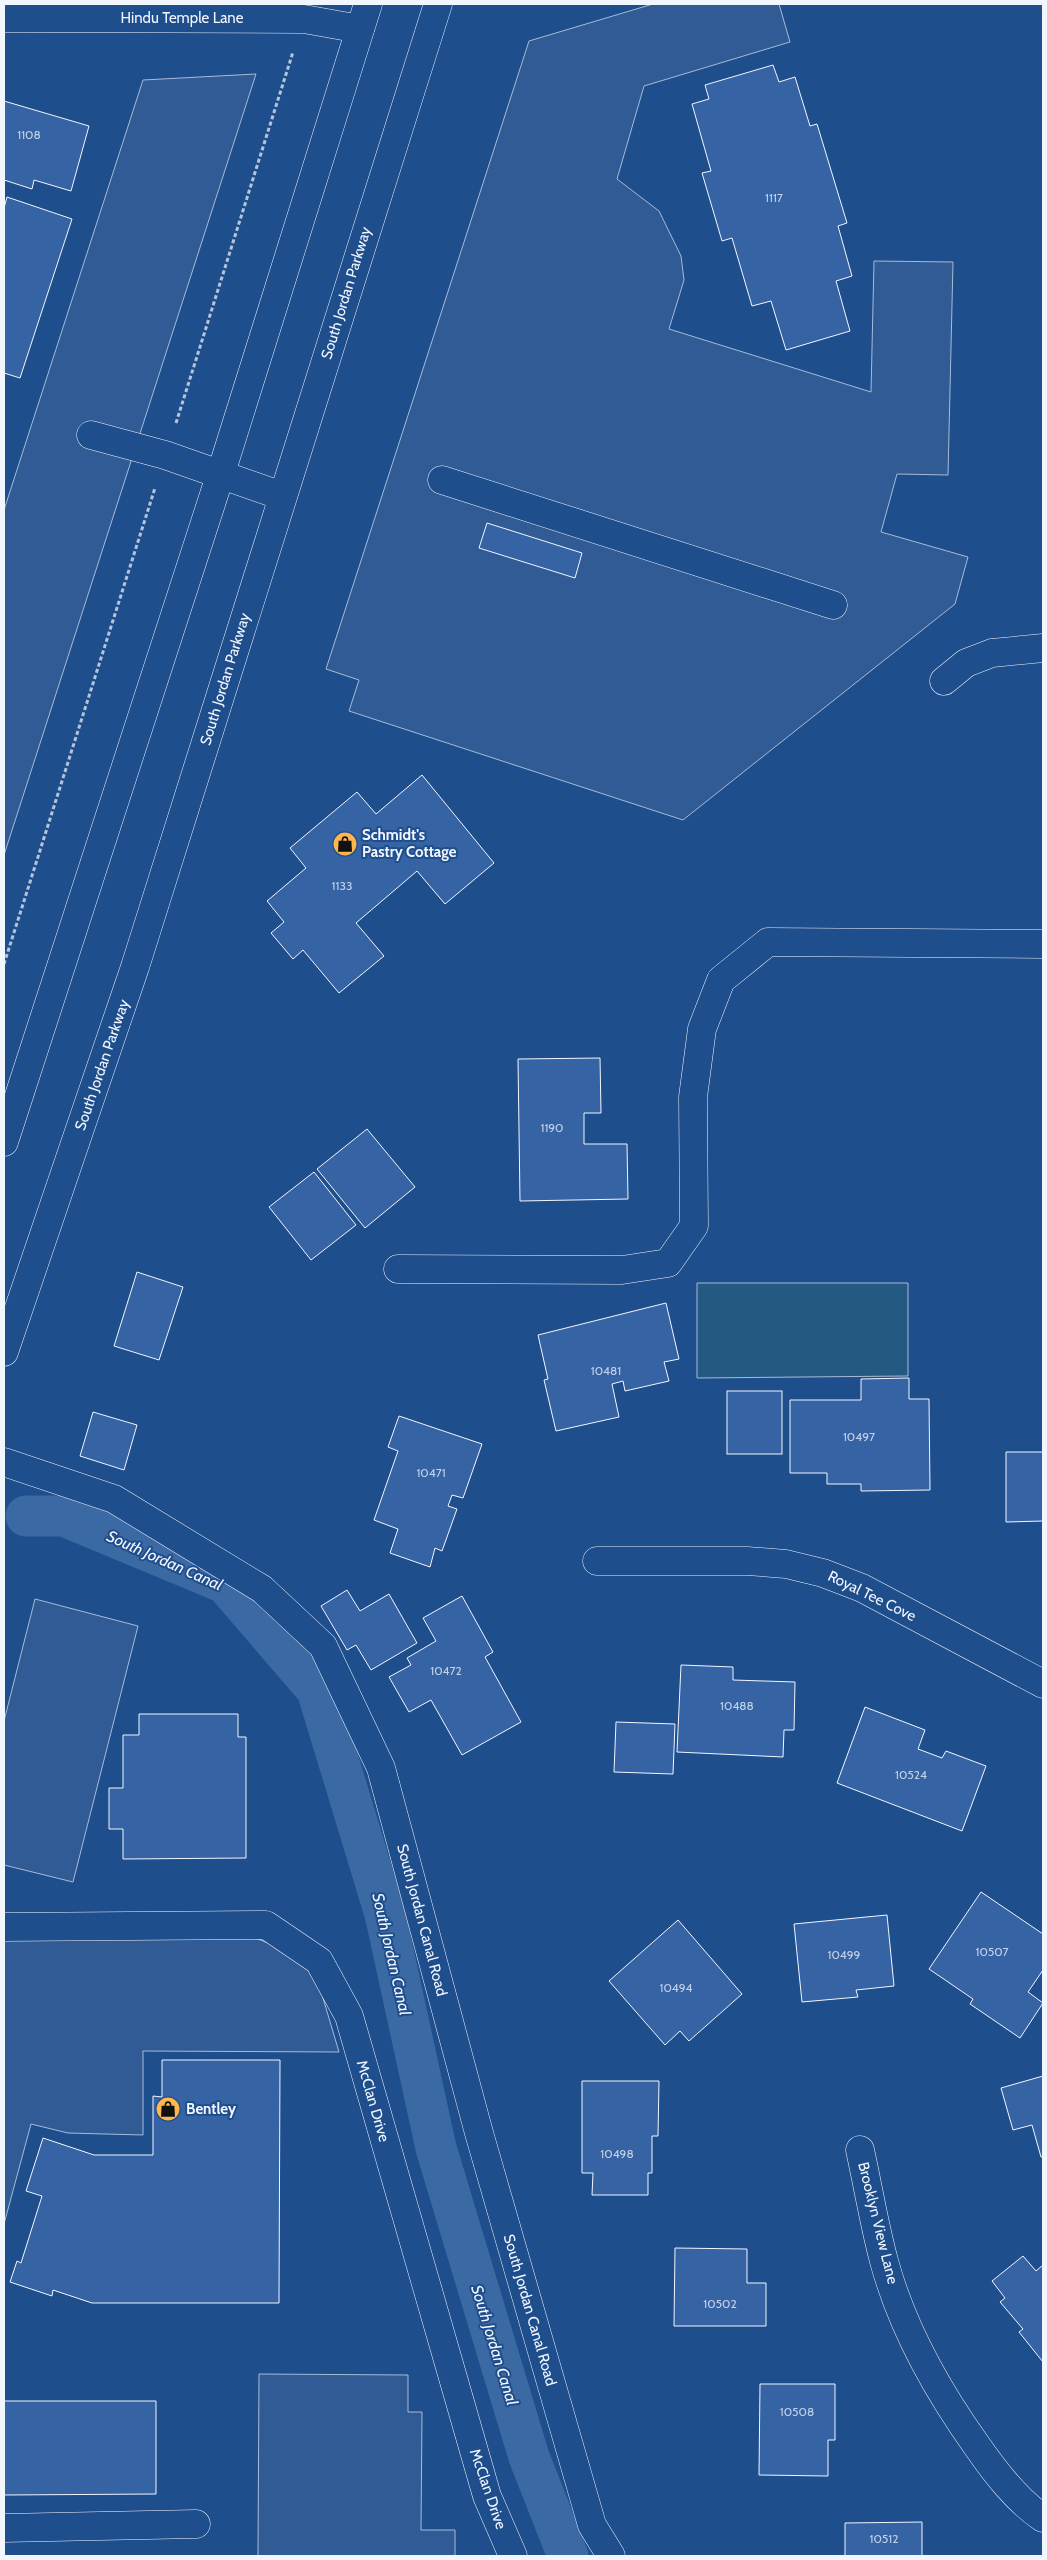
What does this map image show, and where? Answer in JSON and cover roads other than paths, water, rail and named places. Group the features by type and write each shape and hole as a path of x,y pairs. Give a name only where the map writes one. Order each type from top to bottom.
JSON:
{"main road":[{"path":"4,1142 221,473 368,4"},
{"name":"South Jordan Parkway","path":"4,1352 135,968 438,4"},
{"name":"Hindu Temple Lane","path":"4,18 304,19 360,30"},
{"path":"91,436 221,473 282,496"},
{"path":"442,480 833,605"},
{"path":"944,682 966,663 992,653 1043,648"},
{"path":"398,1269 622,1270 668,1263 694,1226 693,1097 702,1029 721,980 768,942 1043,944"},
{"name":"South Jordan Canal Road","path":"4,1462 114,1499 262,1589 323,1646 381,1768 479,2133 586,2506 592,2526 611,2556"},
{"name":"Royal Tee Cove","path":"597,1561 747,1561 786,1564 823,1573 862,1588 1043,1684"},
{"name":"McClan Drive","path":"4,1927 266,1925 319,1961 348,2016 487,2496 513,2556"},
{"name":"Brooklyn View Lane","path":"860,2150 884,2262 904,2318 928,2371 959,2422 995,2472 1043,2518"},
{"path":"4,2528 196,2524"}],"waterway":[{"name":"South Jordan Canal","path":"26,1516 64,1516 225,1583 317,1690 385,1914 436,2148 529,2457 568,2556"}],"place":[{"name":"Schmidt's Pastry Cottage","path":"345,844"},
{"name":"Bentley","path":"168,2109"}]}
